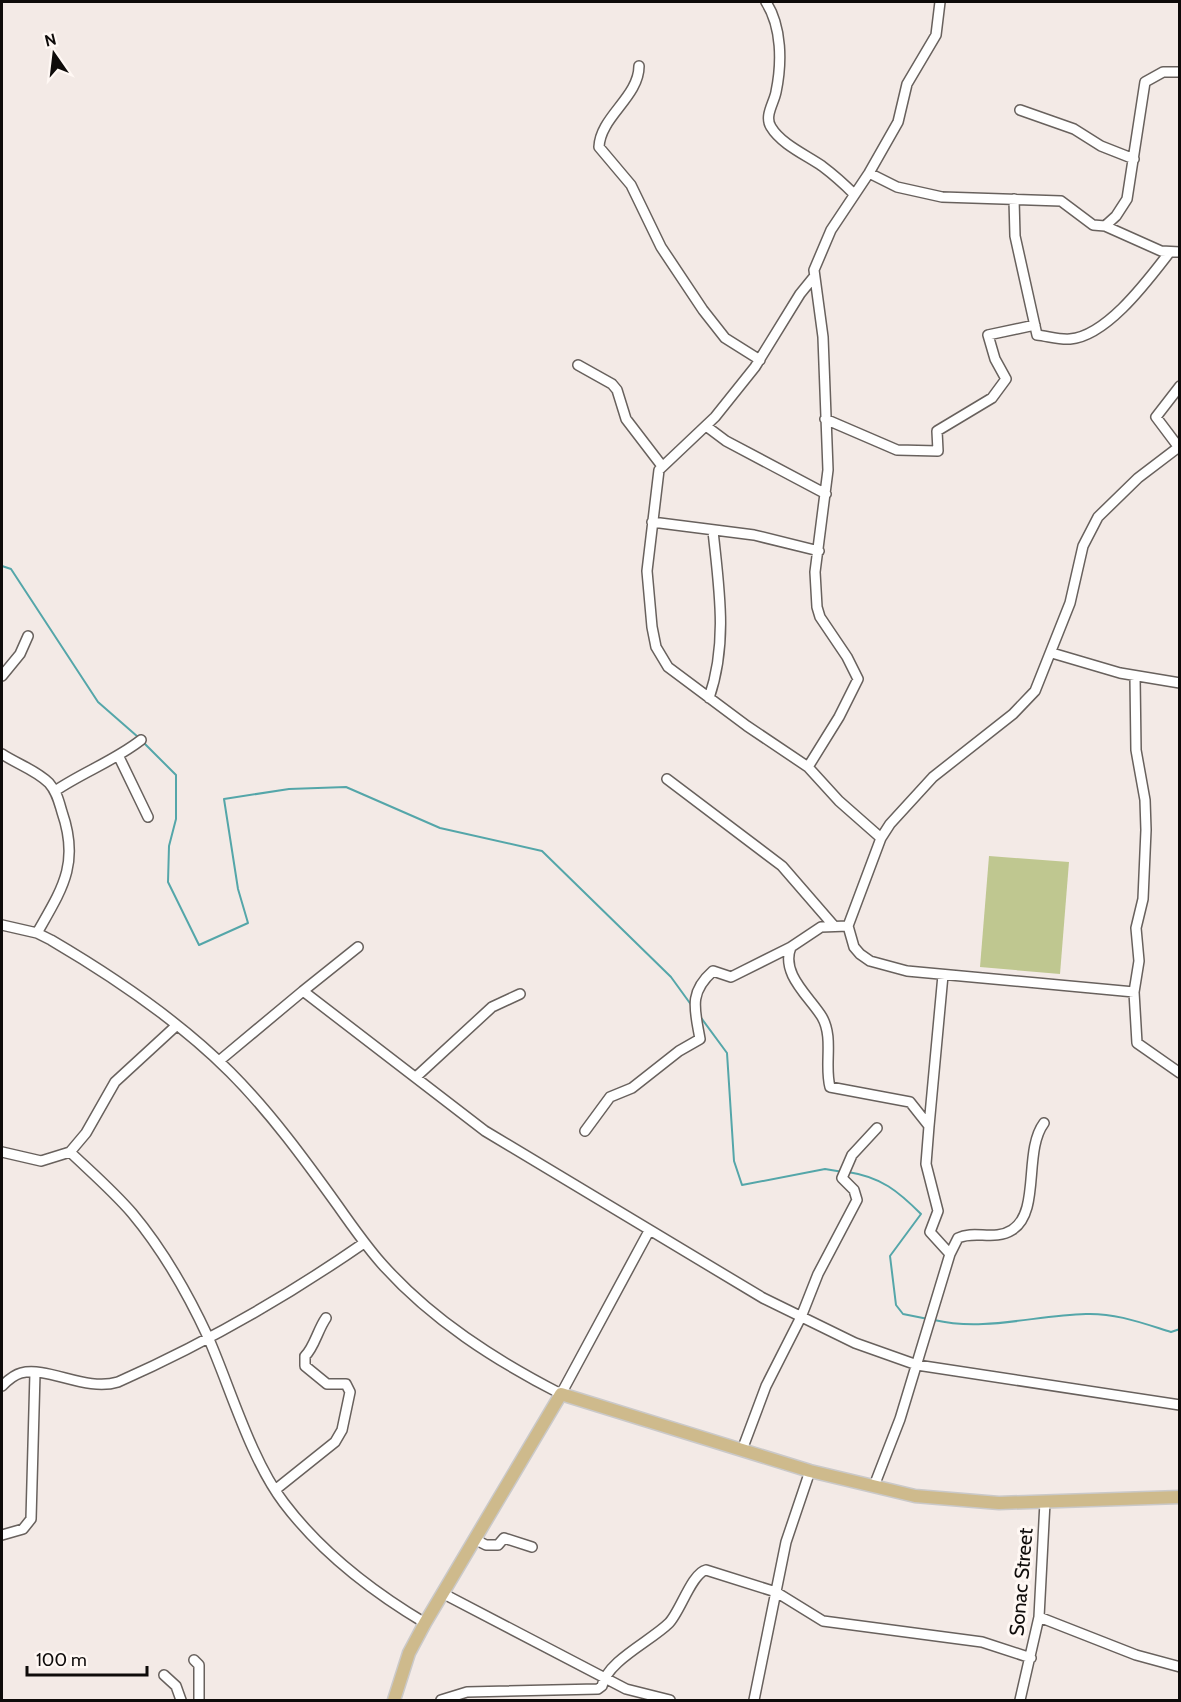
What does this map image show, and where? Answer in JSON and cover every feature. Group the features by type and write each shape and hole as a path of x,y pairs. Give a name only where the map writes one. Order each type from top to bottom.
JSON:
{"main road":[{"path":"394,1701 410,1653 425,1623 561,1394 810,1471 915,1496 960,1502 1046,1502 1179,1497"}],"street":[{"path":"766,2 776,21 779,52 777,89 768,117 771,129 833,175 854,194"},
{"path":"881,838 839,801 808,767 668,667 656,647 649,609 647,571 657,477 662,466 706,426 760,360 800,294 813,278 827,237 869,173 898,122 907,84 936,35 939,2"},
{"path":"639,66 635,83 601,136 598,147 631,185 665,253 725,338 760,360"},
{"path":"1105,226 1125,203 1145,82 1163,72 1179,72"},
{"path":"1020,110 1074,129 1101,146 1134,159"},
{"path":"869,173 897,187 931,195 968,200 1014,199 1061,201 1088,222 1105,226 1174,252 1135,296 1094,330 1070,339 1037,335 1015,236 1014,199"},
{"path":"808,767 839,717 858,679 818,612 815,572 826,494 824,337 813,278"},
{"path":"825,419 897,450 938,451 937,430 992,398 1006,379 995,359 988,335 1035,325"},
{"path":"578,364 612,384 617,390 626,419 662,466"},
{"path":"1134,992 907,972 870,961 854,947 848,926 881,838 933,777 1025,703 1035,691 1052,653 1070,603 1089,533 1098,517 1124,491 1178,448 1156,417 1179,386"},
{"path":"706,426 726,441 826,494"},
{"path":"652,522 764,537 819,551"},
{"path":"709,698 718,673 722,628 713,531"},
{"path":"2,676 20,654 28,636"},
{"path":"1052,653 1135,677 1179,683"},
{"path":"1135,677 1136,750 1145,800 1146,830 1143,899 1136,928 1139,961 1134,992 1137,1043 1179,1073"},
{"path":"55,791 85,771 119,757 141,740"},
{"path":"2,754 38,774 55,791 70,833 70,864 66,882 37,933"},
{"path":"119,757 148,817"},
{"path":"667,779 782,866 834,926"},
{"path":"2,925 37,933 79,957 177,1025 219,1061 290,1142 364,1243 405,1288 441,1320 521,1373 561,1394 649,1231"},
{"path":"585,1131 610,1097 632,1088 679,1051 700,1039 694,1003 700,982 713,971 731,977 791,947 813,931 834,926 848,926"},
{"path":"219,1061 357,947"},
{"path":"791,947 789,955 795,981 824,1023 829,1050 830,1087 910,1102 929,1126"},
{"path":"943,975 926,1164 938,1211 930,1232 950,1254"},
{"path":"303,991 485,1131 763,1298 855,1343 917,1365 1179,1405"},
{"path":"416,1077 492,1007 519,994"},
{"path":"2,1152 41,1161 70,1152 86,1133 116,1083 177,1025"},
{"path":"874,1486 900,1419 933,1320 950,1254 960,1236 994,1236 1013,1230 1019,1224 1028,1203 1035,1140 1044,1123"},
{"path":"742,1450 766,1386 801,1317 818,1274 857,1200 854,1190 844,1183 842,1178 846,1165 877,1128"},
{"path":"70,1152 140,1224 171,1270 208,1339 275,1490 326,1550 371,1587 425,1623"},
{"path":"2,1386 20,1373 35,1373 71,1381 110,1385 208,1339 285,1295 364,1243"},
{"path":"275,1490 335,1442 342,1430 350,1392 346,1384 327,1384 305,1366 305,1356 311,1351 315,1335 326,1318"},
{"path":"2,1535 23,1529 31,1519 35,1373"},
{"path":"754,1701 786,1542 810,1471"},
{"name":"Sonac Street","path":"1020,1701 1039,1617 1046,1502"},
{"path":"474,1539 486,1545 498,1545 504,1538 532,1547"},
{"path":"441,1701 467,1692 596,1689 602,1686 603,1677 672,1620 701,1571 776,1592 823,1621 982,1642 1031,1658"},
{"path":"442,1593 638,1694 670,1701"},
{"path":"1039,1617 1136,1655 1179,1667"},
{"path":"194,1660 199,1665 199,1701"},
{"path":"164,1675 176,1686 181,1701"}],"green space":[{"path":"989,856 1069,862 1060,974 980,967"}],"waterway":[{"path":"2,566 11,569 98,702 138,737"},
{"path":"142,741 176,775 176,819 169,846 168,882 199,945 248,923 238,889 224,799 289,789 346,787 440,828 542,851 671,977 692,1006"},
{"path":"699,1015 727,1053 734,1161 742,1185 825,1169 843,1172"},
{"path":"848,1172 880,1181 905,1198 921,1214 890,1256 896,1305 903,1314 928,1319"},
{"path":"934,1320 991,1324 1067,1315 1097,1314 1129,1319 1171,1332 1180,1329"}]}
